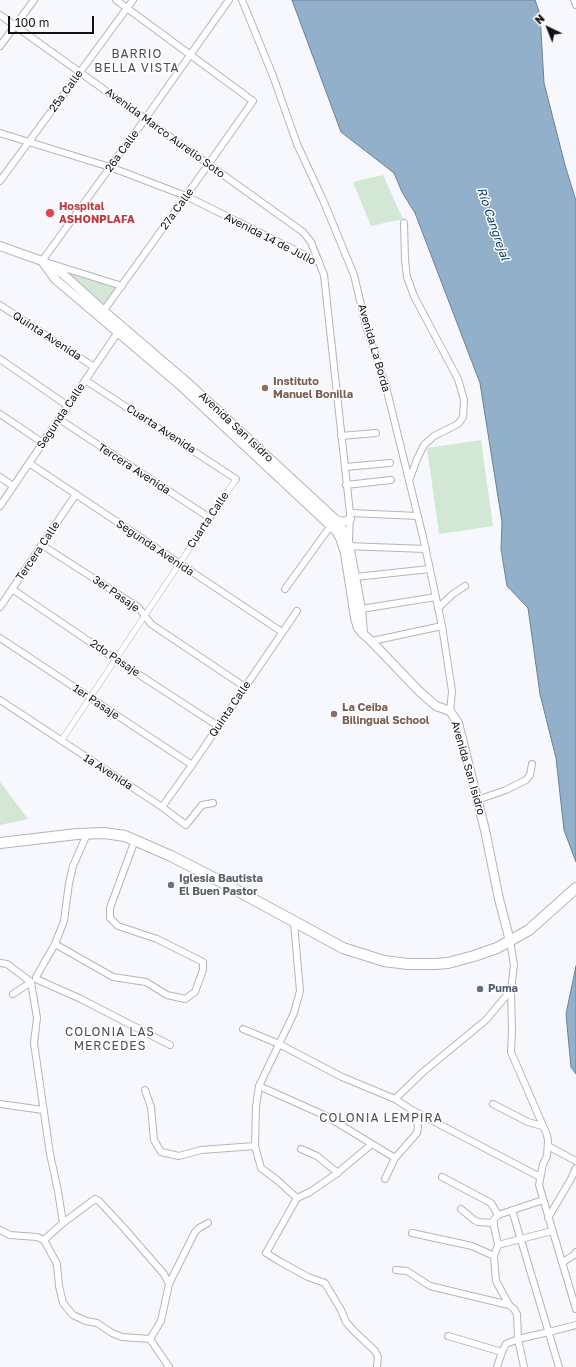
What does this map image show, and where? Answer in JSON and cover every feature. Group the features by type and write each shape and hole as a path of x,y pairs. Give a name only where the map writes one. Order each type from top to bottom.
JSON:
{"main road":[{"path":"0,843 86,834 114,834 125,836 171,856 214,878 294,923 343,948 384,961 408,964 435,964 460,960 487,952 529,930 550,913 576,888"}],"street":[{"path":"0,46 34,0"},
{"path":"116,0 191,56"},
{"name":"25a Calle","path":"0,182 133,0"},
{"name":"26a Calle","path":"42,261 191,56 229,0"},
{"name":"Avenida La Borda","path":"242,0 274,76 297,144 323,200 354,275 366,326 386,387 426,549 442,626 452,692 450,711"},
{"path":"574,0 576,5"},
{"name":"Avenida Marco Aurelio Soto","path":"0,15 303,232 312,242 319,262"},
{"name":"27a Calle","path":"101,314 253,101 191,56"},
{"name":"Avenida 14 de Julio","path":"0,133 110,167 186,196 319,262 324,275 350,516 346,546"},
{"path":"404,223 404,260 407,277 414,296 458,378 464,400 463,417 458,424 434,436 424,445 409,481"},
{"name":"Avenida San Isidro","path":"0,246 122,286"},
{"name":"Avenida San Isidro","path":"42,261 63,274 101,314 187,382 346,534 346,546 355,595 361,609 363,634"},
{"name":"Quinta Avenida","path":"0,305 94,367"},
{"name":"Segunda Calle","path":"0,506 120,329"},
{"path":"0,360 68,406"},
{"name":"Cuarta Avenida","path":"85,380 236,479"},
{"path":"0,414 43,443"},
{"name":"Tercera Avenida","path":"59,419 210,518"},
{"path":"341,436 376,433"},
{"name":"Segunda Avenida","path":"29,463 282,632"},
{"path":"345,467 390,463"},
{"path":"0,477 14,486"},
{"name":"Cuarta Calle","path":"61,741 236,479"},
{"path":"346,485 391,480"},
{"name":"Tercera Calle","path":"0,607 76,494"},
{"path":"285,589 334,523 344,522 350,516 418,516"},
{"name":"3er Pasaje","path":"42,545 138,607 151,624 245,687"},
{"path":"346,546 426,549"},
{"name":"Avenida San Isidro","path":"346,546 355,577 355,618 358,628 429,700 436,706 450,711 458,723 510,941"},
{"path":"355,577 430,569"},
{"path":"438,608 453,594 465,586"},
{"name":"2do Pasaje","path":"12,589 218,726"},
{"path":"361,609 436,597"},
{"name":"Quinta Calle","path":"162,807 297,610"},
{"path":"372,641 442,626"},
{"name":"1er Pasaje","path":"0,638 192,765"},
{"name":"1a Avenida","path":"0,700 162,807 186,825 202,805 213,803"},
{"path":"477,800 506,790 526,780 530,775 532,764"},
{"path":"86,834 73,866 69,883 64,921 55,944 36,977 37,980 81,999 170,1045"},
{"path":"55,944 113,977 146,982 167,995 185,999 195,992 203,970 203,962 157,939 118,926 110,918 110,908 135,840"},
{"path":"294,923 300,992 294,1013 259,1086 256,1106 255,1146 261,1168 297,1198"},
{"path":"510,941 514,965 511,990 511,1052 547,1135 547,1156 543,1164 539,1185 576,1309"},
{"path":"0,963 6,964 31,982 37,1018 34,1043 50,1154 63,1223"},
{"path":"12,994 31,982"},
{"path":"395,1099 423,1072 486,1020 511,990"},
{"path":"243,1029 279,1044 342,1077 395,1099 412,1110 540,1177"},
{"path":"259,1086 326,1116 395,1158"},
{"path":"145,1090 151,1107 154,1140 161,1152 179,1156 201,1150 255,1146"},
{"path":"0,1104 43,1110"},
{"path":"494,1104 528,1122 542,1126"},
{"path":"385,1179 395,1158 417,1133 417,1122 412,1110"},
{"path":"372,1144 338,1172 310,1192 297,1198 266,1251 266,1254 308,1277 325,1283 341,1310 346,1322 352,1330 375,1351 378,1357 377,1367"},
{"path":"548,1146 576,1160"},
{"path":"301,1149 317,1156 338,1172"},
{"path":"548,1218 572,1179 576,1168"},
{"path":"442,1177 491,1203 498,1215"},
{"path":"44,1240 63,1223 95,1199 99,1201 164,1274 169,1284"},
{"path":"524,1367 518,1339 517,1314 509,1304 496,1281 494,1256 498,1245 494,1219 498,1215 543,1200"},
{"path":"461,1209 478,1222 494,1223"},
{"path":"512,1210 559,1367"},
{"path":"150,1339 161,1321 169,1284 195,1232 198,1228 208,1223"},
{"path":"0,1230 10,1235 37,1237 44,1240 57,1264 59,1286 63,1303 73,1315 86,1321 97,1323 112,1333 122,1337 150,1339"},
{"path":"498,1245 552,1231"},
{"path":"412,1233 472,1246 494,1256"},
{"path":"563,1262 576,1252"},
{"path":"396,1270 407,1271 430,1286 509,1304"},
{"path":"497,1367 506,1344 518,1339 576,1325"},
{"path":"448,1336 502,1352"},
{"path":"150,1339 168,1367"}],"green space":[{"path":"383,175 403,219 371,226 353,182"},
{"path":"62,270 116,288 103,305"},
{"path":"481,440 493,526 439,534 427,448"},
{"path":"0,782 28,819 0,825"}],"water":[{"name":"Río Cangrejal","path":"292,0 535,0 540,14 544,83 576,201 576,862 564,830 556,758 540,694 528,608 507,586 501,549 502,522 480,383 415,213 402,192 394,173 341,132"},
{"path":"576,966 576,1074 571,1067 566,1014"}],"place":[{"name":"Hospital ASHONPLAFA","path":"50,213"},
{"name":"Instituto Manuel Bonilla","path":"265,388"},
{"name":"La Ceiba Bilingual School","path":"334,714"},
{"name":"Iglesia Bautista El Buen Pastor","path":"171,885"},
{"name":"Puma","path":"480,989"}],"district":[{"name":"BARRIO BELLA VISTA","path":"137,61"},
{"name":"COLONIA LAS MERCEDES","path":"110,1039"},
{"name":"COLONIA LEMPIRA","path":"381,1118"}]}
